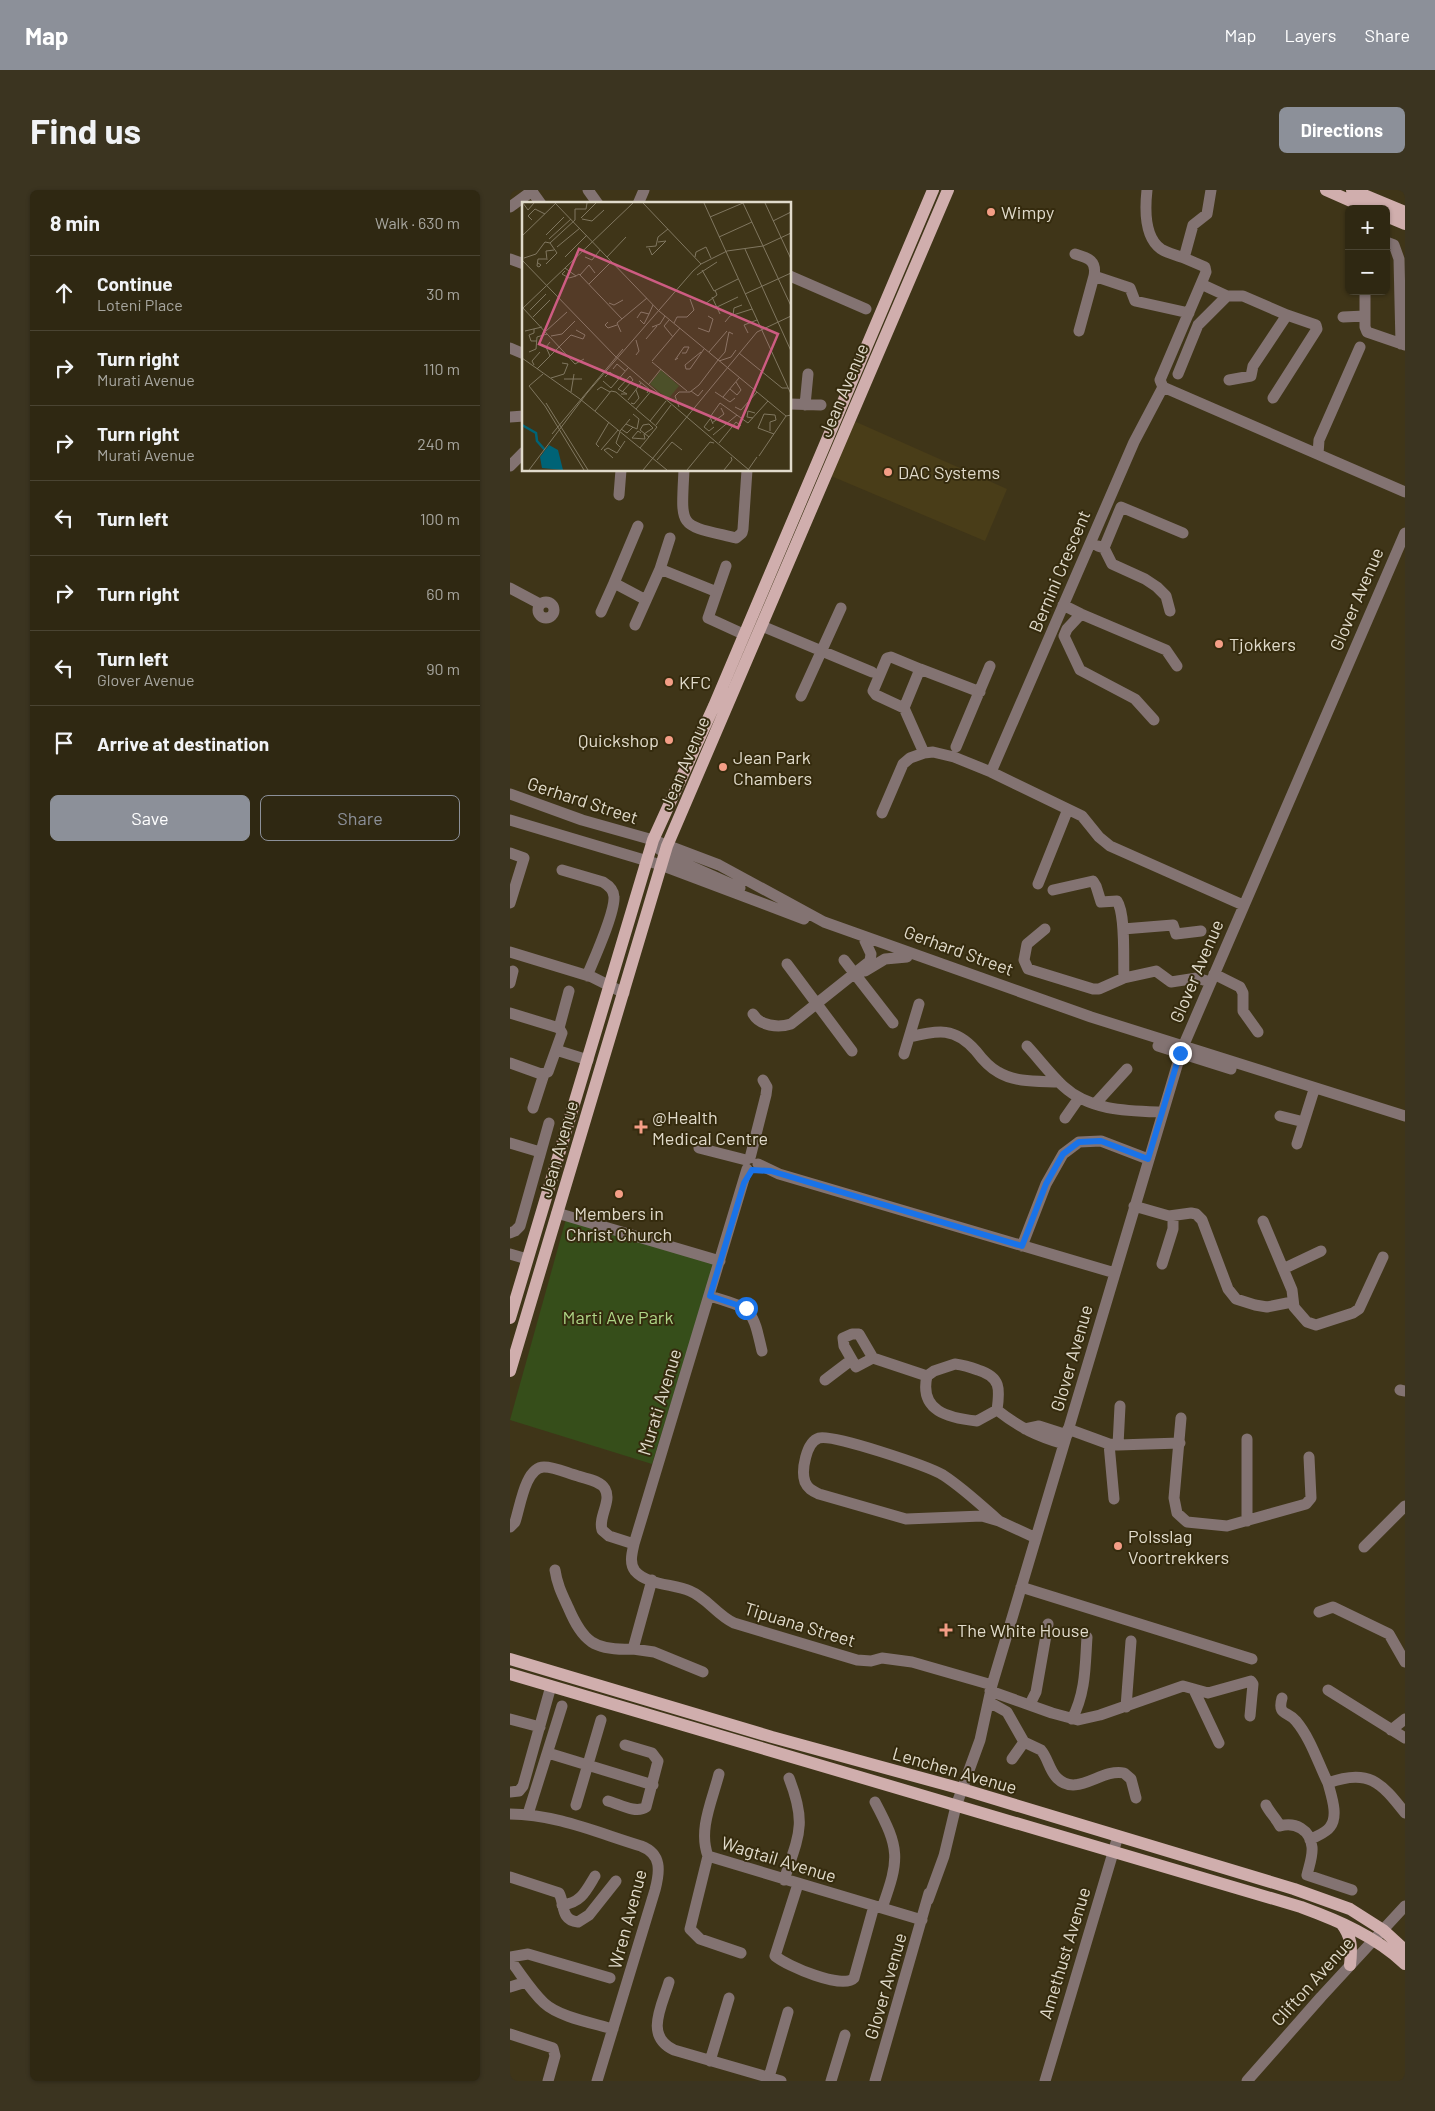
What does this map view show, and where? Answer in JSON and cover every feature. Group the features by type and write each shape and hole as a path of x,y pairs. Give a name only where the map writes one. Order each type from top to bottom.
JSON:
{"main road":[{"name":"Jean Avenue","path":"510,1318 653,840 718,694 933,190"},
{"name":"Jean Avenue","path":"510,1370 664,855 948,190"},
{"path":"1326,190 1360,205"},
{"path":"1352,190 1405,212"},
{"path":"906,256 915,252 930,219 937,216"},
{"path":"1390,218 1405,224"},
{"path":"718,694 728,688 760,615 771,605"},
{"name":"Lenchen Avenue","path":"510,1659 772,1737 959,1789 1308,1893 1350,1910 1383,1930 1405,1950"},
{"name":"Lenchen Avenue","path":"510,1674 954,1806 1114,1850 1301,1907 1339,1921 1373,1939 1405,1964"},
{"path":"1339,1921 1350,1940 1352,1948 1350,1965"}],"street":[{"path":"510,207 531,190 540,202"},
{"path":"588,190 597,202"},
{"path":"639,202 644,190"},
{"path":"1146,190 1145,210 1152,238 1162,250 1184,258 1193,225 1207,214 1211,190"},
{"path":"1365,295 1367,332 1403,345 1399,259 1394,245 1390,244"},
{"path":"1075,254 1092,260 1095,263 1094,276 1079,331"},
{"name":"Bernini Crescent","path":"991,772 1134,442 1163,387 1160,380 1206,272 1203,266 1184,258"},
{"path":"510,259 522,263"},
{"path":"791,276 866,309"},
{"path":"1094,276 1130,288 1135,301 1189,313"},
{"path":"1201,284 1227,296 1243,296 1317,326 1273,398"},
{"path":"1178,374 1198,325 1227,296"},
{"path":"1229,380 1251,376 1254,366 1286,315"},
{"path":"1343,317 1365,316"},
{"path":"1318,454 1319,440 1360,347"},
{"path":"510,348 522,353"},
{"path":"805,405 808,374"},
{"path":"1163,387 1405,492"},
{"path":"791,404 821,405"},
{"path":"510,466 522,454"},
{"path":"619,495 621,471"},
{"path":"684,471 682,508 687,522 694,528 736,538 742,533 743,528 747,471"},
{"path":"1104,548 1121,507 1183,534"},
{"path":"601,612 638,526"},
{"name":"Glover Avenue","path":"875,2081 928,1900 944,1856 959,1789 984,1707 990,1694 1182,1050 1405,533"},
{"path":"635,625 660,568 670,538"},
{"path":"1090,543 1104,548 1112,564 1145,579 1157,588 1166,596 1170,611"},
{"path":"726,566 708,618 743,634"},
{"path":"660,568 717,592"},
{"path":"614,583 646,600"},
{"path":"510,588 540,604"},
{"path":"1063,605 1166,650 1178,666"},
{"path":"801,696 841,608"},
{"path":"1081,614 1067,628 1064,636 1080,670 1135,699 1154,720"},
{"path":"762,626 872,672"},
{"path":"924,753 904,708 874,693 879,674 887,658 891,657 980,692"},
{"path":"956,747 990,666"},
{"path":"904,708 920,669"},
{"path":"882,813 903,764 910,758 924,753 942,753 991,772 1082,816 1099,837 1110,846 1243,905"},
{"name":"Gerhard Street","path":"510,794 582,820 653,840 664,855 766,905 908,957 1313,1093 1405,1118"},
{"path":"1038,884 1068,809"},
{"name":"Gerhard Street","path":"510,820 647,861 664,855 719,864 824,922 1182,1050 1405,1118"},
{"path":"510,854 524,858 510,903"},
{"path":"562,870 602,882 614,894 609,919 587,976"},
{"path":"1053,890 1093,881 1101,902 1114,901 1120,904 1123,929 1124,978"},
{"path":"1123,929 1173,925 1176,934 1201,931"},
{"path":"1045,929 1027,944 1024,960 1028,969 1093,990 1124,978 1156,971 1171,982 1212,978 1240,987 1243,993 1243,1011 1258,1032"},
{"path":"865,941 871,954 872,963"},
{"path":"510,952 587,976 624,993"},
{"path":"753,1014 759,1022 784,1026 791,1024 872,963 891,957 908,957"},
{"path":"844,960 854,976 893,1023"},
{"path":"787,964 852,1051"},
{"path":"510,983 513,971"},
{"path":"533,1108 544,1074 550,1070 562,1033 560,1028 569,991"},
{"path":"904,1054 919,1004"},
{"path":"510,1013 560,1028"},
{"path":"910,1037 934,1031 950,1032 968,1042 989,1066 999,1073 1027,1080 1058,1082"},
{"path":"1027,1046 1058,1082 1079,1098 1095,1104 1130,1111 1162,1112"},
{"path":"556,1050 588,1060"},
{"path":"510,1063 544,1074"},
{"path":"1095,1104 1127,1069"},
{"name":"Murati Avenue","path":"634,1544 751,1163 766,1096 767,1087 763,1080"},
{"path":"1297,1144 1313,1093"},
{"path":"1065,1118 1079,1098"},
{"path":"1280,1116 1304,1122"},
{"path":"510,1233 515,1232 520,1226 549,1123"},
{"path":"1022,1246 1046,1184 1063,1154 1079,1142 1101,1141 1148,1159"},
{"path":"510,1143 540,1152"},
{"path":"698,1148 1114,1273"},
{"path":"1134,1206 1173,1216 1196,1214 1202,1220 1228,1289 1236,1299 1255,1306 1267,1307 1292,1302"},
{"path":"557,1213 720,1261"},
{"path":"1162,1264 1173,1229 1173,1216"},
{"path":"1263,1221 1292,1290 1292,1302 1297,1312 1311,1325 1316,1326 1353,1313 1362,1306 1383,1257"},
{"path":"1283,1269 1321,1251"},
{"path":"510,1254 528,1259"},
{"path":"710,1296 742,1306 749,1311 762,1351"},
{"path":"872,1358 859,1367 853,1365 844,1346 843,1338 855,1333 862,1338 872,1358 927,1376"},
{"path":"825,1380 850,1360"},
{"path":"927,1376 934,1371 955,1364 984,1371 995,1379 998,1384 997,1410"},
{"path":"927,1376 926,1393 930,1405 936,1410 977,1421 997,1410"},
{"path":"1114,1499 1114,1444 1120,1406"},
{"path":"997,1410 1016,1425 1025,1429 1039,1426 1066,1436 1114,1444 1180,1443"},
{"path":"1181,1418 1174,1498 1177,1513 1187,1522 1210,1526 1227,1526 1309,1502 1311,1498 1309,1457"},
{"path":"999,1521 972,1498 933,1471 833,1438 815,1440 805,1461 803,1472 806,1483 809,1488 819,1494 906,1520 977,1516 999,1521 1036,1538"},
{"path":"1246,1521 1247,1439"},
{"path":"510,1527 515,1522 531,1474 538,1468 548,1468 596,1481 604,1486 607,1495 601,1521 602,1530 609,1536 634,1544"},
{"path":"1364,1547 1405,1506"},
{"name":"Tipuana Street","path":"634,1544 631,1559 632,1566 641,1575 690,1591 720,1615 742,1626 857,1660 872,1661 882,1658 912,1662 990,1694 1030,1704 1072,1719"},
{"path":"555,1570 558,1584 572,1617 588,1640 609,1650 633,1649 654,1652 703,1672"},
{"path":"633,1649 652,1580"},
{"path":"1021,1587 1252,1659"},
{"path":"1319,1612 1332,1607 1385,1631 1392,1638 1404,1659"},
{"path":"1030,1704 1036,1692 1048,1624"},
{"path":"1086,1636 1084,1687 1079,1705 1072,1719 1090,1718 1183,1686 1208,1693 1252,1681 1250,1716"},
{"path":"1126,1706 1131,1642"},
{"path":"510,1792 519,1791 523,1786 551,1686"},
{"path":"1194,1690 1219,1744"},
{"path":"1328,1690 1405,1738"},
{"path":"990,1694 1007,1712 1024,1742 1041,1750 1054,1775 1064,1783 1078,1785 1107,1773 1124,1773 1131,1779 1136,1798"},
{"path":"1282,1698 1281,1710 1294,1718 1307,1737 1328,1784 1332,1799 1334,1820 1327,1830 1310,1840"},
{"path":"528,1814 562,1706"},
{"path":"1391,1730 1405,1719"},
{"path":"510,1720 540,1727"},
{"path":"576,1805 601,1720"},
{"path":"1012,1758 1024,1742"},
{"path":"608,1801 643,1810 646,1807 653,1786 659,1765 657,1758 652,1754 625,1745"},
{"path":"548,1753 653,1786"},
{"name":"Wagtail Avenue","path":"719,1774 704,1829 704,1842 708,1856 922,1920"},
{"path":"1328,1784 1354,1776 1368,1778 1381,1786 1405,1813"},
{"path":"784,1880 801,1821 798,1802 789,1778"},
{"path":"798,1884 775,1956 787,1964 830,1980 845,1982 854,1978 878,1907 893,1878 895,1851 890,1834 875,1802"},
{"path":"1266,1805 1269,1811 1275,1815 1280,1826 1288,1824 1301,1828 1310,1840 1312,1847 1307,1875 1352,1890"},
{"name":"Wren Avenue","path":"510,1814 548,1817 642,1846 652,1851 658,1861 660,1868 656,1890 597,2081"},
{"name":"Amethust Avenue","path":"1045,2081 1118,1836"},
{"path":"708,1856 690,1929 700,1938 741,1953"},
{"path":"562,1905 581,1899 596,1876"},
{"path":"510,1877 556,1891 561,1895 562,1905 569,1920 578,1922 591,1912 616,1881"},
{"name":"Clifton Avenue","path":"1248,2081 1373,1939 1405,1906"},
{"path":"610,1978 528,1954 510,1958 526,1982 549,2007 567,2015 613,2029"},
{"path":"510,1987 526,1982"},
{"path":"669,1982 658,2022 657,2033 658,2038 668,2048 781,2081"},
{"path":"710,2061 729,1998"},
{"path":"769,2077 788,2012"},
{"path":"510,2034 553,2048 555,2056 548,2081"},
{"path":"831,2081 845,2035"}],"shaded area":[{"path":"854,421 1007,489 985,541 831,476"}],"green space":[{"name":"Marti Ave Park","path":"566,1219 715,1262 652,1464 510,1420"}],"place":[{"name":"Wimpy","path":"991,212"},
{"name":"DAC Systems","path":"888,472"},
{"name":"Tjokkers","path":"1219,644"},
{"name":"KFC","path":"669,682"},
{"name":"Quickshop","path":"669,740"},
{"name":"Jean Park Chambers","path":"723,767"},
{"name":"@Health Medical Centre","path":"641,1127"},
{"name":"Members in Christ Church","path":"619,1194"},
{"name":"Polsslag Voortrekkers","path":"1118,1546"},
{"name":"The White House","path":"946,1630"}],"route":[{"path":"746,1308 710,1296 744,1183 749,1178 752,1170 771,1171 1022,1246 1046,1184 1063,1154 1079,1142 1101,1141 1148,1159 1180,1053"}]}
